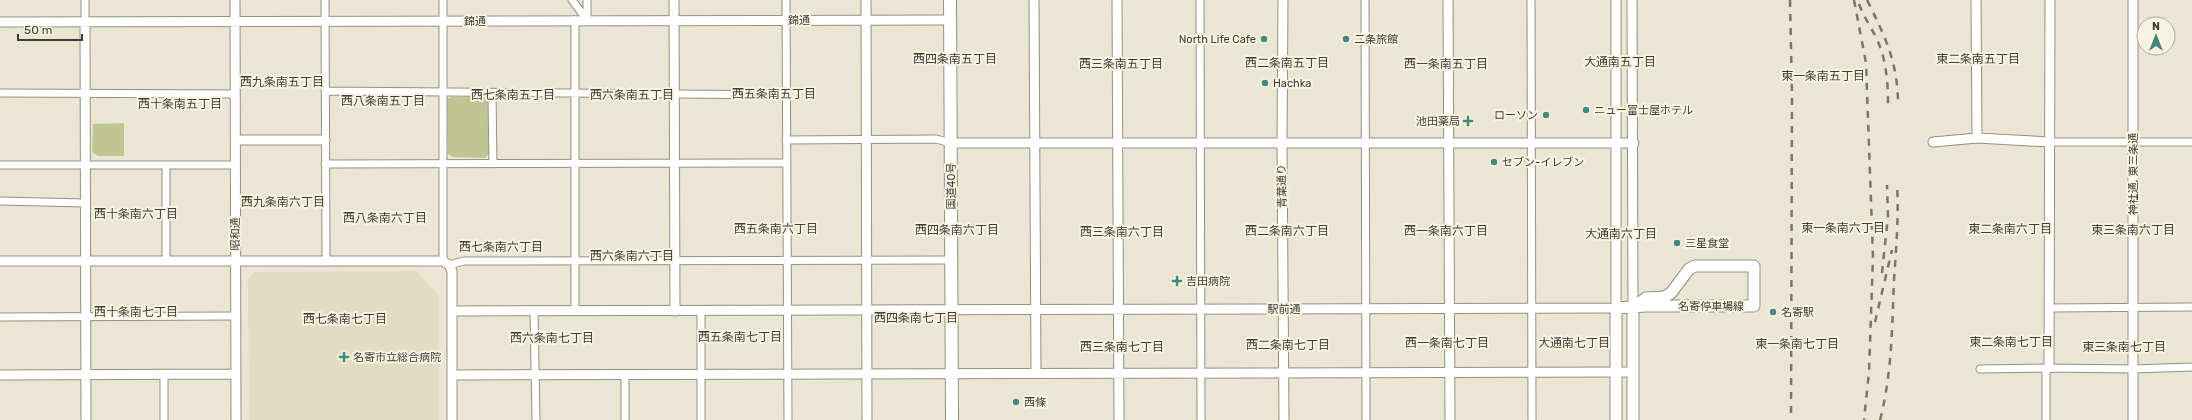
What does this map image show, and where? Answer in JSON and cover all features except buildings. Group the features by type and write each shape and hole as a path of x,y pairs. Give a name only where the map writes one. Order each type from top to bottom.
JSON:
{"highway":[{"name":"国道40号","path":"950,0 952,420"}],"main road":[{"name":"名寄停車場線","path":"1616,308 1633,308 1646,306 1754,306 1754,266 1695,266 1689,269 1671,293 1664,297 1646,298 1633,308"},
{"path":"1616,308 1616,420"},
{"path":"1633,308 1633,420"}],"street":[{"path":"85,0 86,420"},
{"name":"昭和通","path":"235,0 236,420"},
{"path":"325,0 326,260"},
{"path":"443,0 443,164 446,263 452,272 452,420"},
{"path":"572,0 586,20"},
{"path":"586,20 587,0"},
{"path":"674,0 675,311"},
{"path":"786,0 788,420"},
{"path":"866,0 867,420"},
{"path":"1034,0 1036,373"},
{"path":"1117,0 1119,420"},
{"path":"1200,0 1201,420"},
{"name":"青葉通り","path":"1283,0 1282,143 1284,420"},
{"path":"1365,0 1366,420"},
{"path":"1448,0 1450,420"},
{"path":"1531,0 1532,420"},
{"path":"1616,0 1616,308"},
{"path":"1632,0 1634,142 1633,308"},
{"path":"1976,0 1977,138"},
{"path":"2046,420 2050,308 2050,0"},
{"name":"神社通, 東三条通","path":"2133,0 2133,420"},
{"path":"575,20 575,311"},
{"name":"錦通","path":"0,22 950,20"},
{"path":"325,92 786,95"},
{"path":"0,93 235,94"},
{"path":"492,93 493,164"},
{"path":"1933,142 1977,138 2050,142 2192,142"},
{"path":"786,140 936,139 951,142 1118,143 1634,142"},
{"path":"235,140 325,140"},
{"path":"325,164 575,165 786,163"},
{"path":"0,165 235,165"},
{"path":"166,165 166,261"},
{"path":"0,201 85,203"},
{"path":"0,261 235,262 326,260 446,263 464,260 951,260"},
{"path":"2050,308 2192,306"},
{"name":"駅前通","path":"452,311 952,311 1616,308"},
{"path":"534,311 536,420"},
{"path":"701,311 702,420"},
{"path":"0,317 236,316"},
{"path":"1980,370 2192,367"},
{"path":"452,375 1633,372"},
{"path":"0,375 236,374"},
{"path":"164,375 164,420"},
{"path":"625,375 626,420"}],"shaded area":[{"name":"名寄市立総合病院","path":"416,271 439,295 439,420 249,420 248,279 254,272"}],"green space":[{"path":"452,97 485,97 489,99 489,154 485,158 452,157 448,154 447,99"},
{"path":"124,123 124,156 98,156 92,152 93,124"}],"railway":[{"path":"1790,0 1792,94 1791,420"},
{"path":"1854,0 1866,63 1873,257 1869,372 1864,420"},
{"path":"1867,0 1885,38 1893,63 1896,76 1898,104"},
{"path":"1859,4 1876,37 1882,53 1887,78 1888,104"},
{"path":"1882,273 1888,216 1887,185"},
{"path":"1880,420 1887,385 1891,350 1898,197 1897,185"},
{"path":"1875,322 1892,250"}],"place":[{"name":"North Life Cafe","path":"1264,39"},
{"name":"二条旅館","path":"1346,39"},
{"name":"Hachka","path":"1265,83"},
{"name":"ニュー富士屋ホテル","path":"1586,110"},
{"name":"ローソン","path":"1546,115"},
{"name":"池田薬局","path":"1468,121"},
{"name":"セブン-イレブン","path":"1494,162"},
{"name":"三星食堂","path":"1677,243"},
{"name":"吉田病院","path":"1177,281"},
{"name":"名寄駅","path":"1773,312"},
{"name":"名寄市立総合病院","path":"344,357"},
{"name":"西條","path":"1016,402"}],"district":[{"name":"西四条南五丁目","path":"955,59"},
{"name":"東二条南五丁目","path":"1978,59"},
{"name":"大通南五丁目","path":"1620,62"},
{"name":"西二条南五丁目","path":"1287,63"},
{"name":"西三条南五丁目","path":"1121,64"},
{"name":"西一条南五丁目","path":"1446,64"},
{"name":"東一条南五丁目","path":"1823,76"},
{"name":"西九条南五丁目","path":"282,82"},
{"name":"西五条南五丁目","path":"774,94"},
{"name":"西七条南五丁目","path":"513,95"},
{"name":"西六条南五丁目","path":"632,95"},
{"name":"西八条南五丁目","path":"383,101"},
{"name":"西十条南五丁目","path":"180,104"},
{"name":"西九条南六丁目","path":"283,202"},
{"name":"西十条南六丁目","path":"136,214"},
{"name":"西八条南六丁目","path":"385,218"},
{"name":"東一条南六丁目","path":"1843,228"},
{"name":"西五条南六丁目","path":"776,229"},
{"name":"東二条南六丁目","path":"2010,229"},
{"name":"西四条南六丁目","path":"957,230"},
{"name":"東三条南六丁目","path":"2133,230"},
{"name":"西二条南六丁目","path":"1287,231"},
{"name":"西一条南六丁目","path":"1446,231"},
{"name":"西三条南六丁目","path":"1122,232"},
{"name":"大通南六丁目","path":"1621,234"},
{"name":"西七条南六丁目","path":"501,247"},
{"name":"西六条南六丁目","path":"632,256"},
{"name":"西十条南七丁目","path":"136,312"},
{"name":"西四条南七丁目","path":"916,318"},
{"name":"西七条南七丁目","path":"345,319"},
{"name":"西五条南七丁目","path":"740,337"},
{"name":"西六条南七丁目","path":"552,338"},
{"name":"東二条南七丁目","path":"2011,342"},
{"name":"西一条南七丁目","path":"1447,343"},
{"name":"大通南七丁目","path":"1574,343"},
{"name":"東一条南七丁目","path":"1797,344"},
{"name":"西二条南七丁目","path":"1288,345"},
{"name":"西三条南七丁目","path":"1122,347"},
{"name":"東三条南七丁目","path":"2124,347"}]}
